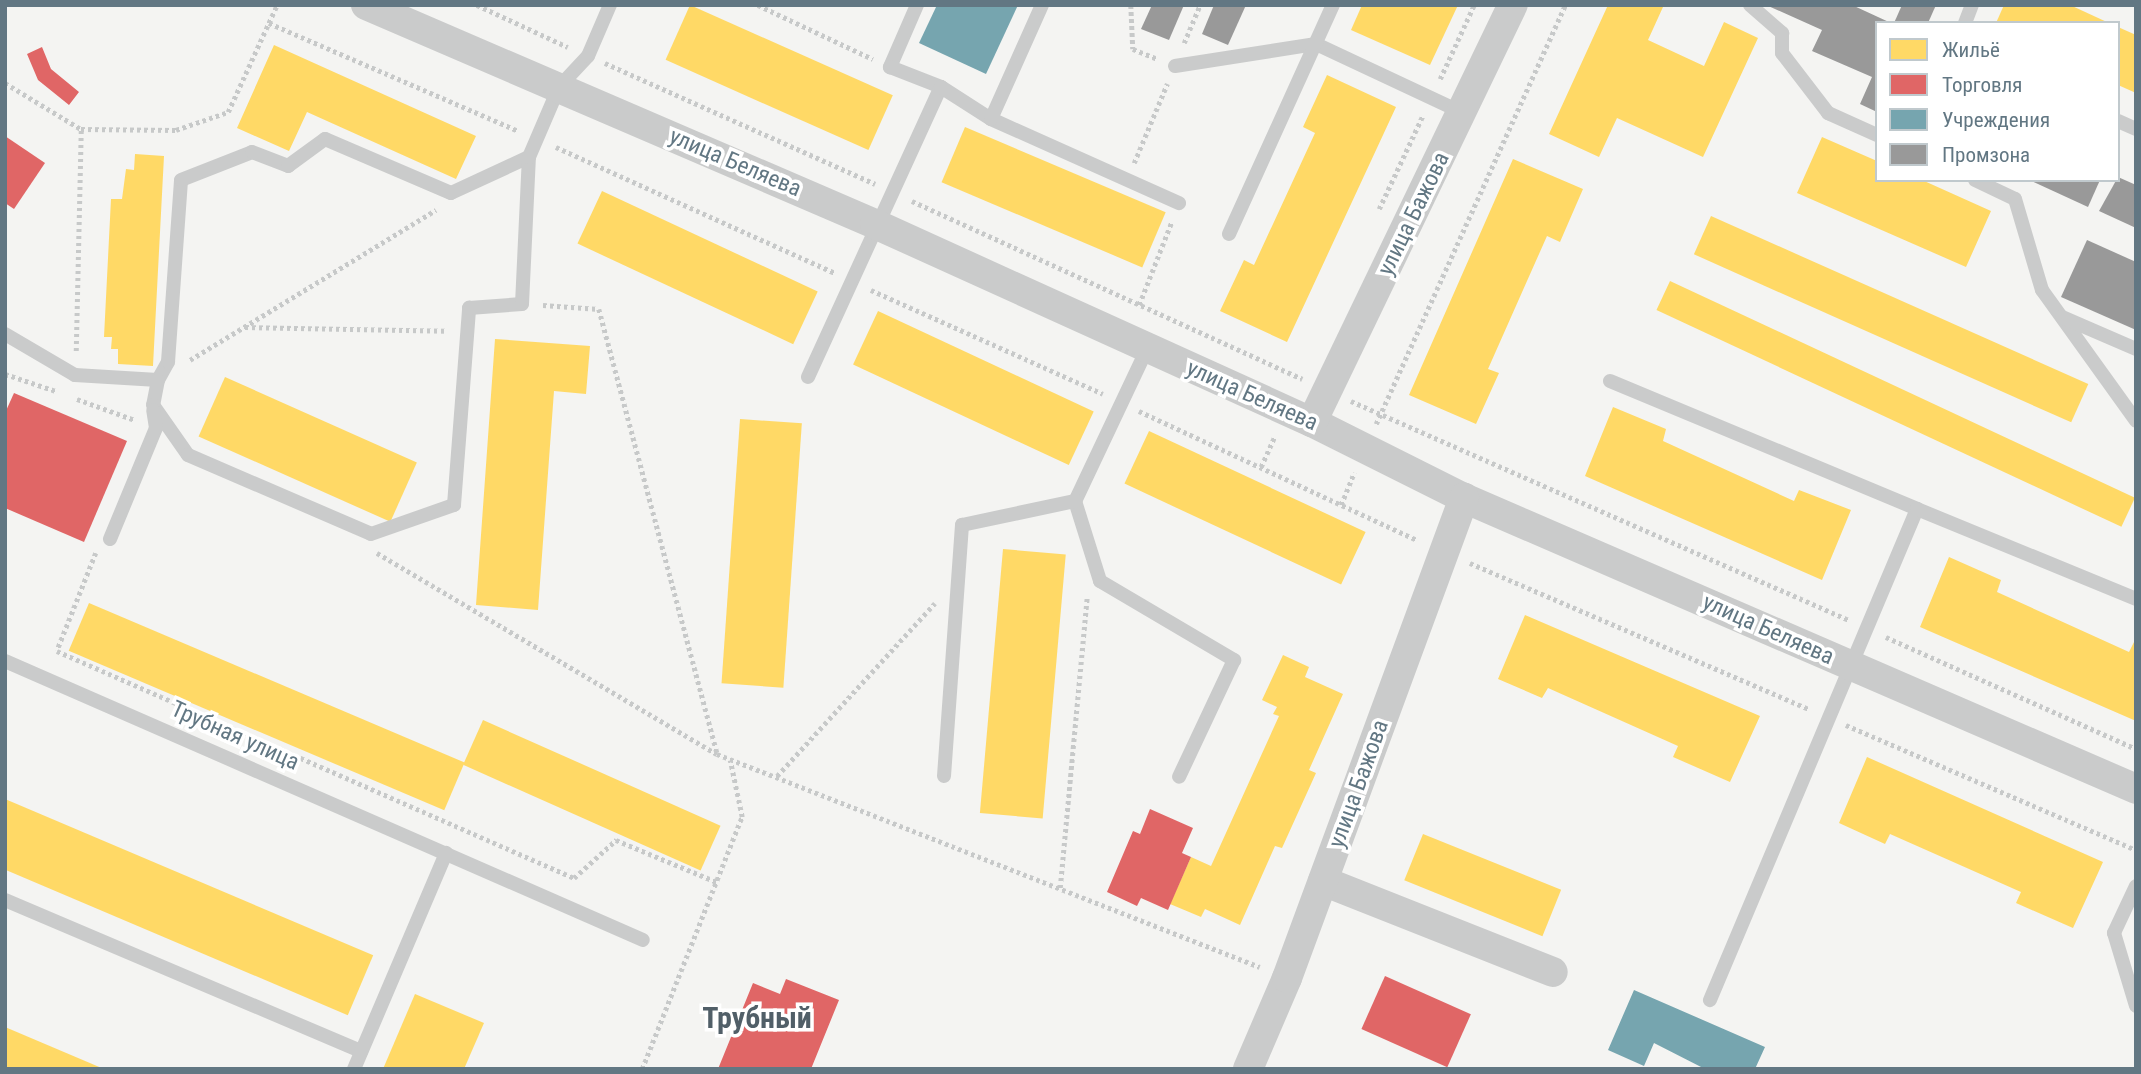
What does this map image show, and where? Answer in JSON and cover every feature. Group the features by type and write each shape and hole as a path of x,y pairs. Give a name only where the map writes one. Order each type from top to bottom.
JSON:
{"street":[{"name":"улица Беляева","path":"366,5 875,224 1312,422 1464,498 2136,789"},
{"name":"улица Бажова","path":"1312,422 1464,114 1513,5"},
{"name":"улица Бажова","path":"1248,1069 1287,978 1464,498"},
{"path":"1323,881 1553,972"}],"lane":[{"path":"153,405 188,455 371,534 454,505 469,308 522,304 529,157 559,87 588,56 610,5"},
{"path":"917,5 890,67 942,87 991,119 1179,203"},
{"path":"991,119 1042,5"},
{"path":"1229,233 1333,5"},
{"path":"1750,5 1782,33 1782,53 1828,113 1875,134"},
{"path":"1175,65 1316,44 1464,114"},
{"path":"808,377 875,224 942,87"},
{"path":"2120,122 2136,129"},
{"path":"110,539 156,428 153,405 158,380 168,362 181,180 252,152 288,166 325,139 451,193 529,157"},
{"path":"1979,182 2015,199 2042,290 2136,421"},
{"path":"2061,317 2136,349"},
{"path":"5,334 75,375 158,380"},
{"path":"1147,349 1124,404 1075,501 1100,581 1234,660 1179,778"},
{"path":"1610,381 2136,599"},
{"path":"944,776 962,525 1075,501"},
{"path":"1710,1000 1832,718 1917,509"},
{"name":"Трубная улица","path":"5,661 643,940"},
{"path":"354,1069 446,853"},
{"path":"2136,886 2114,933 2136,1006"},
{"path":"5,900 361,1051"}],"path":[{"path":"5,83 81,129 176,130 228,111 277,5"},
{"path":"758,5 890,67"},
{"path":"1132,5 1133,49 1175,65"},
{"path":"1128,178 1200,5"},
{"path":"1341,505 1565,5"},
{"path":"269,23 537,138 1444,552 2136,850"},
{"path":"81,129 75,398 156,428"},
{"path":"1139,305 1179,203"},
{"path":"158,380 446,205"},
{"path":"522,304 599,309 718,754"},
{"path":"244,327 467,332"},
{"path":"5,374 62,393"},
{"path":"371,550 718,754 1287,978"},
{"path":"1060,888 1091,552"},
{"path":"777,776 943,593"},
{"path":"57,651 574,878 616,840 717,882"},
{"path":"642,1069 742,817 730,759"}],"building: Жильё":[{"path":"690,5 893,95 868,150 666,60"},
{"path":"1362,5 1458,5 1430,65 1351,30"},
{"path":"1608,5 1663,7 1648,40 1704,66 1724,22 1758,38 1703,157 1617,118 1599,157 1549,134"},
{"path":"2004,5 2070,5 2105,21 1997,21"},
{"path":"2120,28 2136,35 2136,93 2120,86"},
{"path":"274,45 476,136 456,179 307,112 289,151 237,128"},
{"path":"1327,75 1396,107 1287,342 1220,311 1244,260 1254,265 1315,133 1303,127"},
{"path":"965,127 1166,212 1142,267 942,182"},
{"path":"1822,137 1875,160 1875,182 1926,182 1991,211 1966,267 1797,193"},
{"path":"135,154 164,156 153,366 118,364 118,349 111,349 112,337 104,337 111,199 122,199 126,169 134,170"},
{"path":"1513,159 1583,189 1560,242 1547,236 1488,369 1499,373 1476,424 1409,395"},
{"path":"602,191 818,292 793,344 577,244"},
{"path":"1711,216 2088,384 2071,422 1694,254"},
{"path":"1670,281 2135,498 2121,527 1656,310"},
{"path":"878,311 1094,412 1069,465 853,364"},
{"path":"495,339 590,346 586,394 554,391 538,610 476,605"},
{"path":"225,377 417,462 390,522 199,436"},
{"path":"1613,407 1666,429 1663,441 1794,501 1799,490 1851,510 1822,580 1585,476"},
{"path":"740,419 802,423 783,688 722,683"},
{"path":"1149,431 1366,532 1341,585 1124,484"},
{"path":"1003,549 1066,554 1043,818 980,813"},
{"path":"1949,557 2001,580 1997,592 2129,652 2136,638 2136,721 1920,627"},
{"path":"89,603 465,762 444,810 69,651"},
{"path":"1525,615 1760,716 1730,782 1673,757 1678,746 1548,688 1542,698 1498,679"},
{"path":"1283,655 1309,667 1305,677 1343,694 1309,770 1316,773 1282,848 1275,846 1240,925 1205,909 1201,917 1170,904 1191,857 1211,866 1279,716 1273,714 1277,707 1262,700"},
{"path":"483,720 721,826 701,871 463,765"},
{"path":"1867,757 2103,862 2073,928 2016,903 2021,892 1890,834 1885,844 1839,823"},
{"path":"5,799 373,955 348,1015 5,870"},
{"path":"1423,834 1561,890 1542,936 1404,880"},
{"path":"415,994 484,1023 464,1069 383,1069"},
{"path":"5,1027 104,1069 5,1069"}],"building: Торговля":[{"path":"42,47 51,69 79,92 69,105 38,80 27,54"},
{"path":"5,136 45,163 14,209 5,203"},
{"path":"14,393 127,441 84,542 5,508 5,413"},
{"path":"1150,809 1193,828 1182,853 1191,857 1168,910 1141,898 1137,906 1107,892 1133,831 1140,834"},
{"path":"1385,976 1471,1014 1447,1067 1361,1029"},
{"path":"786,979 839,1000 811,1069 718,1069 753,983 780,994"}],"building: Учреждения":[{"path":"937,5 1018,5 986,74 919,43"},
{"path":"1634,990 1765,1047 1755,1069 1705,1069 1654,1043 1644,1066 1608,1050"}],"building: Промзона":[{"path":"1152,5 1184,5 1169,40 1141,29"},
{"path":"1214,5 1246,5 1228,45 1202,34"},
{"path":"1766,5 1852,5 1887,21 1875,21 1875,111 1860,104 1872,77 1812,51 1822,30"},
{"path":"1902,5 1936,5 1929,21 1895,21"},
{"path":"2120,178 2136,185 2136,228 2099,211 2115,182 2120,182"},
{"path":"2033,182 2099,182 2088,207"},
{"path":"2087,240 2136,262 2136,330 2061,297"}],"district":[{"name":"Трубный","path":"757,1018"}]}
